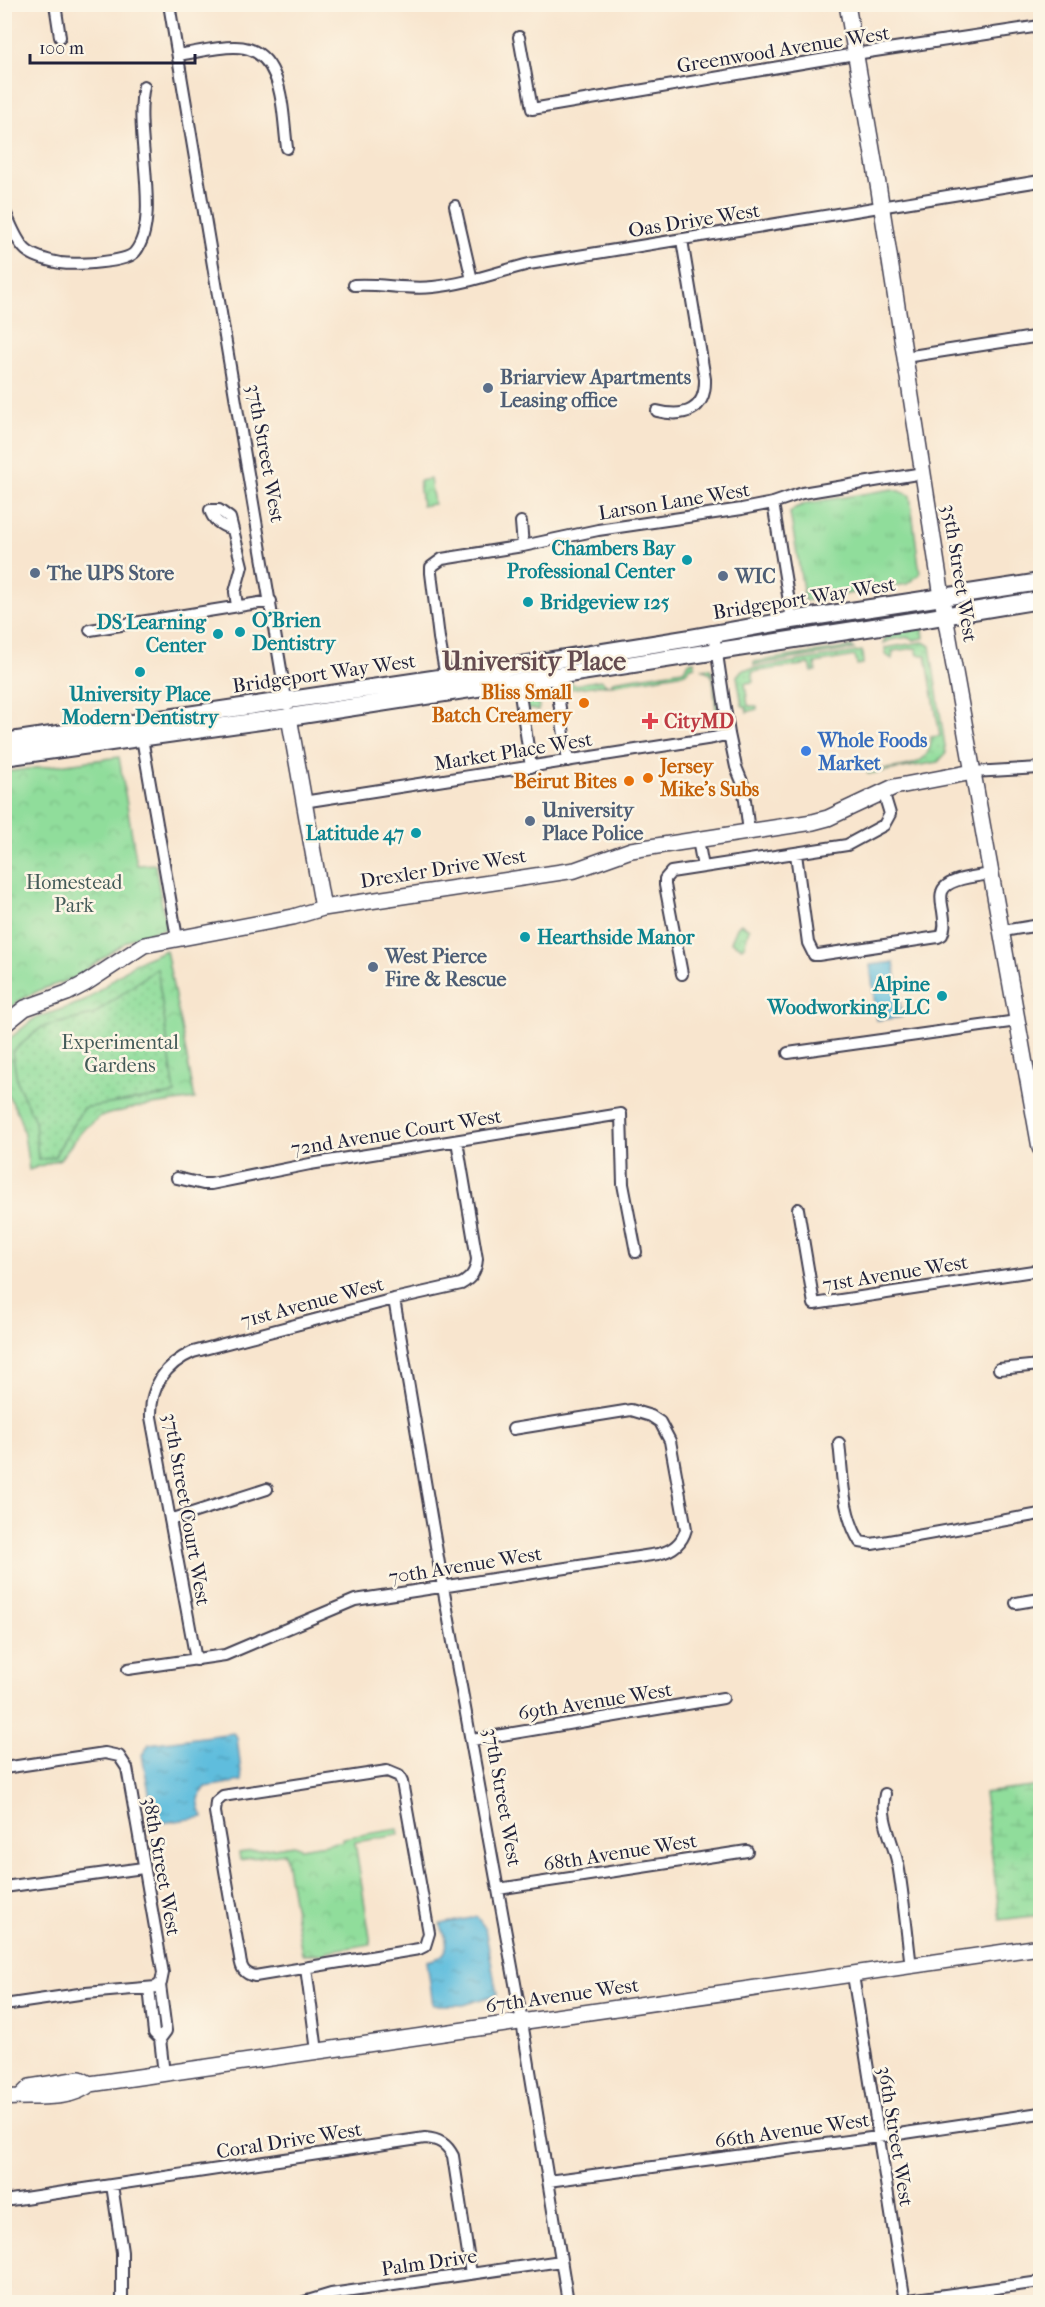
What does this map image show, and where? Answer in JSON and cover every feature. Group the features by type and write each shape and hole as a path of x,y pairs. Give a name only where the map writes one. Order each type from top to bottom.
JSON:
{"main road":[{"name":"Bridgeport Way West","path":"4,742 446,677 1041,582"},
{"name":"Bridgeport Way West","path":"4,757 289,717 1041,600"}],"street":[{"path":"55,4 60,37"},
{"name":"37th Street West","path":"170,4 322,908"},
{"name":"35th Street West","path":"847,4 945,616 1041,1148"},
{"name":"Greenwood Avenue West","path":"519,37 532,109 855,54 1041,26"},
{"path":"178,55 237,47 261,55 273,69 278,80 287,148"},
{"path":"4,210 23,247 46,259 73,264 120,260 132,255 140,243 148,208 140,114 144,86"},
{"name":"Oas Drive West","path":"354,285 417,288 472,280 529,264 1041,181"},
{"path":"455,206 472,280"},
{"path":"657,411 672,414 688,411 701,402 705,391 705,379 682,240"},
{"path":"905,357 1041,336"},
{"name":"Larson Lane West","path":"446,677 431,567 442,560 598,531 773,503 802,493 923,473"},
{"path":"773,503 792,620"},
{"path":"521,522 523,546"},
{"path":"232,529 242,566 235,592 237,606"},
{"path":"90,630 271,601"},
{"path":"714,634 729,734 736,766 743,784 750,832"},
{"path":"555,675 568,761"},
{"path":"518,681 531,767"},
{"name":"Market Place West","path":"303,802 710,739 729,734"},
{"path":"142,738 177,938"},
{"path":"973,772 1041,768"},
{"name":"Drexler Drive West","path":"4,1025 25,1008 87,983 138,948 177,938 293,917 322,908 575,870 632,850 828,818 883,791 911,783 973,772"},
{"path":"682,974 665,879 671,872 847,845 884,825 890,814 883,791"},
{"path":"698,840 703,867"},
{"path":"796,854 805,929 814,955 938,937 942,935 945,924 941,897 944,888 968,877 991,874"},
{"path":"1003,931 1041,926"},
{"path":"788,1053 1017,1021"},
{"name":"72nd Avenue Court West","path":"177,1178 211,1184 310,1164 621,1114 623,1184 636,1252"},
{"name":"71st Avenue West","path":"168,1368 183,1356 193,1352 394,1299 461,1284 469,1280 476,1268 477,1259 457,1141"},
{"name":"71st Avenue West","path":"798,1209 814,1304 1041,1270"},
{"name":"37th Street West","path":"394,1299 443,1587 522,2022 568,2302"},
{"path":"999,1369 1041,1365"},
{"name":"37th Street Court West","path":"168,1368 155,1388 151,1408 184,1605 196,1660"},
{"name":"70th Avenue West","path":"128,1670 240,1651 355,1600 658,1554 674,1548 684,1536 686,1529 670,1440 666,1431 651,1416 631,1410 513,1429"},
{"path":"839,1443 847,1511 853,1530 860,1542 872,1544 1041,1514"},
{"path":"171,1520 267,1489"},
{"path":"1016,1603 1041,1599"},
{"name":"69th Avenue West","path":"472,1740 723,1698"},
{"name":"38th Street West","path":"4,1768 105,1753 120,1756 127,1768 163,1973 155,1986 154,2033 160,2039 164,2074"},
{"path":"387,1771 394,1774 402,1782 429,1933 428,1941 419,1949 306,1968 255,1976 243,1970 215,1804 223,1796 387,1771"},
{"path":"885,1794 884,1822 899,1868 911,1966"},
{"name":"68th Avenue West","path":"498,1889 747,1851"},
{"path":"4,1887 143,1868"},
{"name":"67th Avenue West","path":"4,2098 21,2096 32,2099 82,2091 90,2084 1041,1947"},
{"path":"306,1968 317,2050"},
{"name":"36th Street West","path":"853,1975 901,2302"},
{"path":"4,2005 66,1995 155,1986"},
{"name":"66th Avenue West","path":"548,2181 1041,2113"},
{"name":"Coral Drive West","path":"4,2201 414,2140 435,2139 449,2148 453,2156 471,2274"},
{"path":"112,2185 124,2267 122,2302"},
{"name":"Palm Drive","path":"304,2302 331,2294 561,2261"},
{"path":"901,2302 1041,2282"}],"green space":[{"path":"430,479 434,504 422,506 419,481"},
{"path":"893,489 910,495 920,574 907,584 805,601 790,513 795,508 808,503"},
{"path":"923,629 924,638 914,640 909,637 890,640 883,644 892,632"},
{"path":"923,642 930,646 946,753 938,762 868,774 867,771 918,762 926,756 930,748 931,737 940,736 926,655 918,655 916,648 893,651 892,659 886,655 885,648"},
{"path":"852,647 854,649 754,665 754,662"},
{"path":"862,651 863,664 857,665 855,656 815,663 816,671 812,672 810,664 752,672 753,682 745,683 748,706 757,706 757,709 747,712 742,705 737,676 742,670"},
{"path":"694,661 695,666 685,673 611,685 613,681 683,670"},
{"path":"710,668 713,674 720,720 716,730 713,728 717,723 713,678 703,669"},
{"path":"571,680 573,685 600,680 608,685 563,690 562,684"},
{"path":"542,693 538,711 527,710 525,701"},
{"name":"Homestead Park","path":"119,757 137,865 155,864 166,928 132,938 72,979 42,989 18,1001 5,1016 5,772"},
{"path":"741,924 749,929 744,946 741,947 731,942 737,927"},
{"name":"Experimental Gardens","path":"166,950 195,1099 138,1107 101,1116 82,1131 60,1159 29,1170 20,1119 5,1092 4,1043 34,1019 85,1001 135,963"},
{"name":"Experimental Gardens","path":"157,968 175,1094 83,1108 54,1157 38,1160 35,1121 18,1085 12,1052 42,1027 93,1015"},
{"path":"1040,1786 1040,1915 1000,1920 984,1793"},
{"path":"398,1829 399,1835 355,1842 371,1944 328,1951 324,1954 302,1954 285,1853 240,1860 239,1853 294,1845 301,1848 343,1841 342,1838"}],"water":[{"path":"894,962 902,1017 877,1020 870,965"},
{"path":"233,1733 237,1737 242,1781 206,1787 198,1798 204,1817 155,1824 142,1755 149,1744"},
{"path":"477,1917 485,1928 497,1994 464,2005 433,2005 427,1961 441,1956 446,1948 440,1924"}],"place":[{"name":"Briarview Apartments Leasing office","path":"488,388"},
{"name":"Chambers Bay Professional Center","path":"687,560"},
{"name":"The UPS Store","path":"35,573"},
{"name":"WIC","path":"723,576"},
{"name":"Bridgeview 125","path":"528,602"},
{"name":"O'Brien Dentistry","path":"240,632"},
{"name":"DS Learning Center","path":"218,634"},
{"name":"University Place Modern Dentistry","path":"140,672"},
{"name":"Bliss Small Batch Creamery","path":"584,703"},
{"name":"CityMD","path":"650,721"},
{"name":"Whole Foods Market","path":"806,751"},
{"name":"Jersey Mike's Subs","path":"648,778"},
{"name":"Beirut Bites","path":"629,781"},
{"name":"University Place Police","path":"530,821"},
{"name":"Latitude 47","path":"416,833"},
{"name":"Hearthside Manor","path":"525,937"},
{"name":"West Pierce Fire & Rescue","path":"373,967"},
{"name":"Alpine Woodworking LLC","path":"942,996"}],"district":[{"name":"University Place","path":"534,661"}]}
